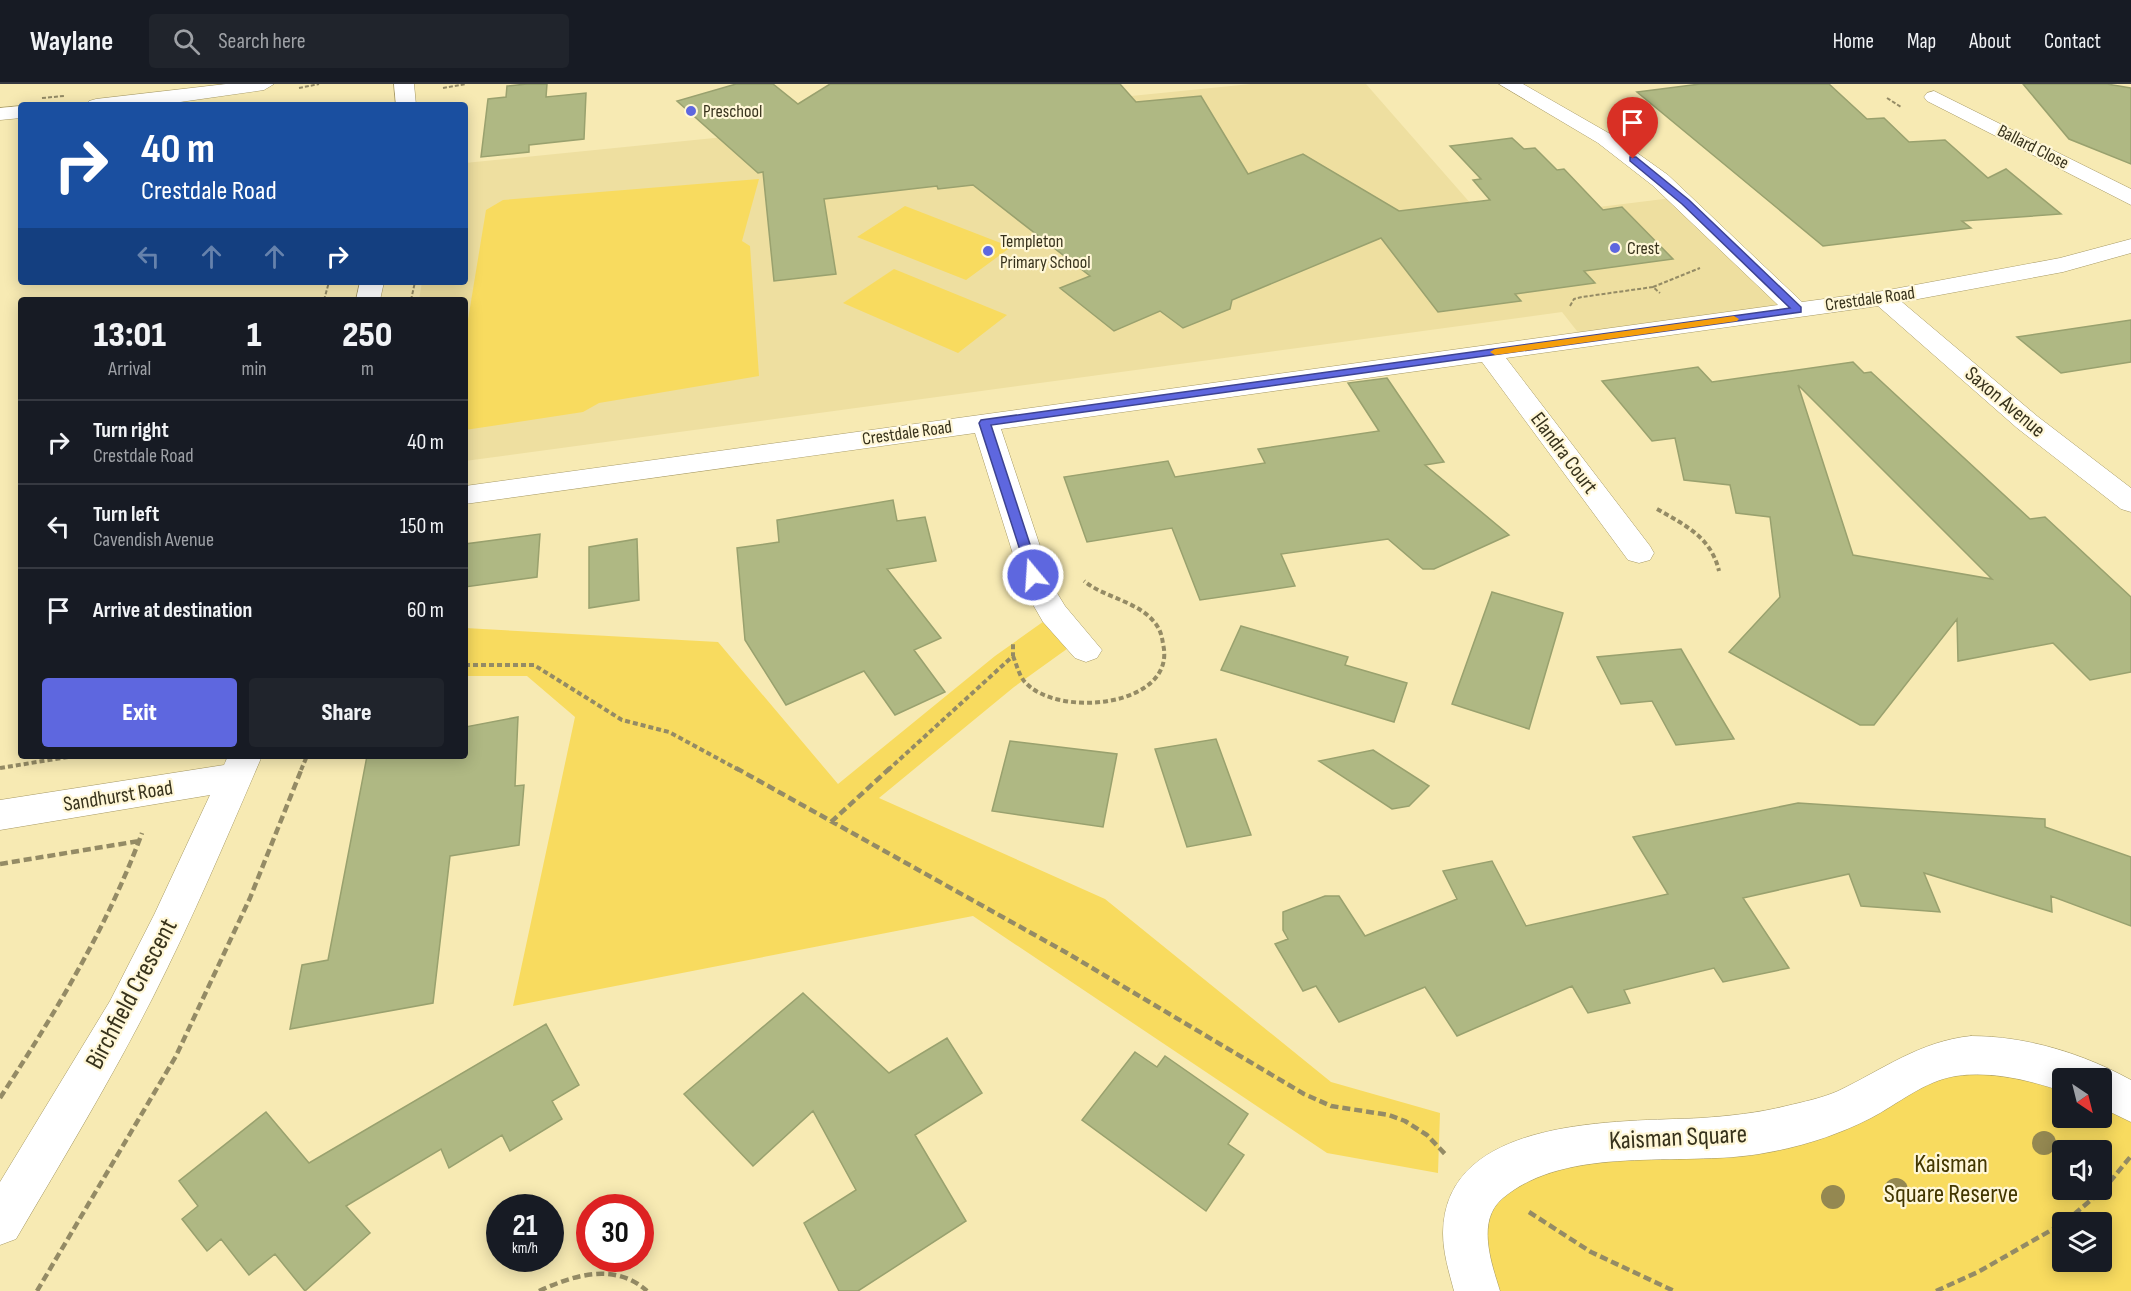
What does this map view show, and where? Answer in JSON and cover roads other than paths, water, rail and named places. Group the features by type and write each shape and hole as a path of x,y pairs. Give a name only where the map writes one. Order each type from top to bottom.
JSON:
{"street":[{"path":"128,102 181,97 264,84"},
{"path":"404,84 406,102"},
{"path":"1509,84 1605,140 1651,172 1686,202 1797,310"},
{"name":"Ballard Close","path":"1934,97 2131,198"},
{"path":"0,114 18,112"},
{"name":"Crestdale Road","path":"468,495 1883,298 2017,274 2131,246"},
{"name":"Saxon Avenue","path":"1883,298 2027,422 2131,502"},
{"name":"Elandra Court","path":"1489,353 1639,553"},
{"path":"985,423 1039,589 1054,614 1086,650"},
{"name":"Sandhurst Road","path":"0,815 240,767"},
{"name":"Birchfield Crescent","path":"0,1223 83,1087 139,985 215,828 240,767"},
{"name":"Kaisman Square","path":"1477,1291 1467,1251 1465,1225 1469,1205 1487,1182 1513,1165 1541,1153 1577,1144 1718,1140 1766,1132 1840,1111 1928,1066 1953,1057 1980,1055 2025,1060 2052,1068"},
{"path":"2112,1092 2131,1102"}],"place":[{"name":"Preschool","path":"691,111"},
{"name":"Crest","path":"1615,248"},
{"name":"Templeton Primary School","path":"988,251"}],"park label":[{"name":"Kaisman Square Reserve","path":"1951,1179"}]}
